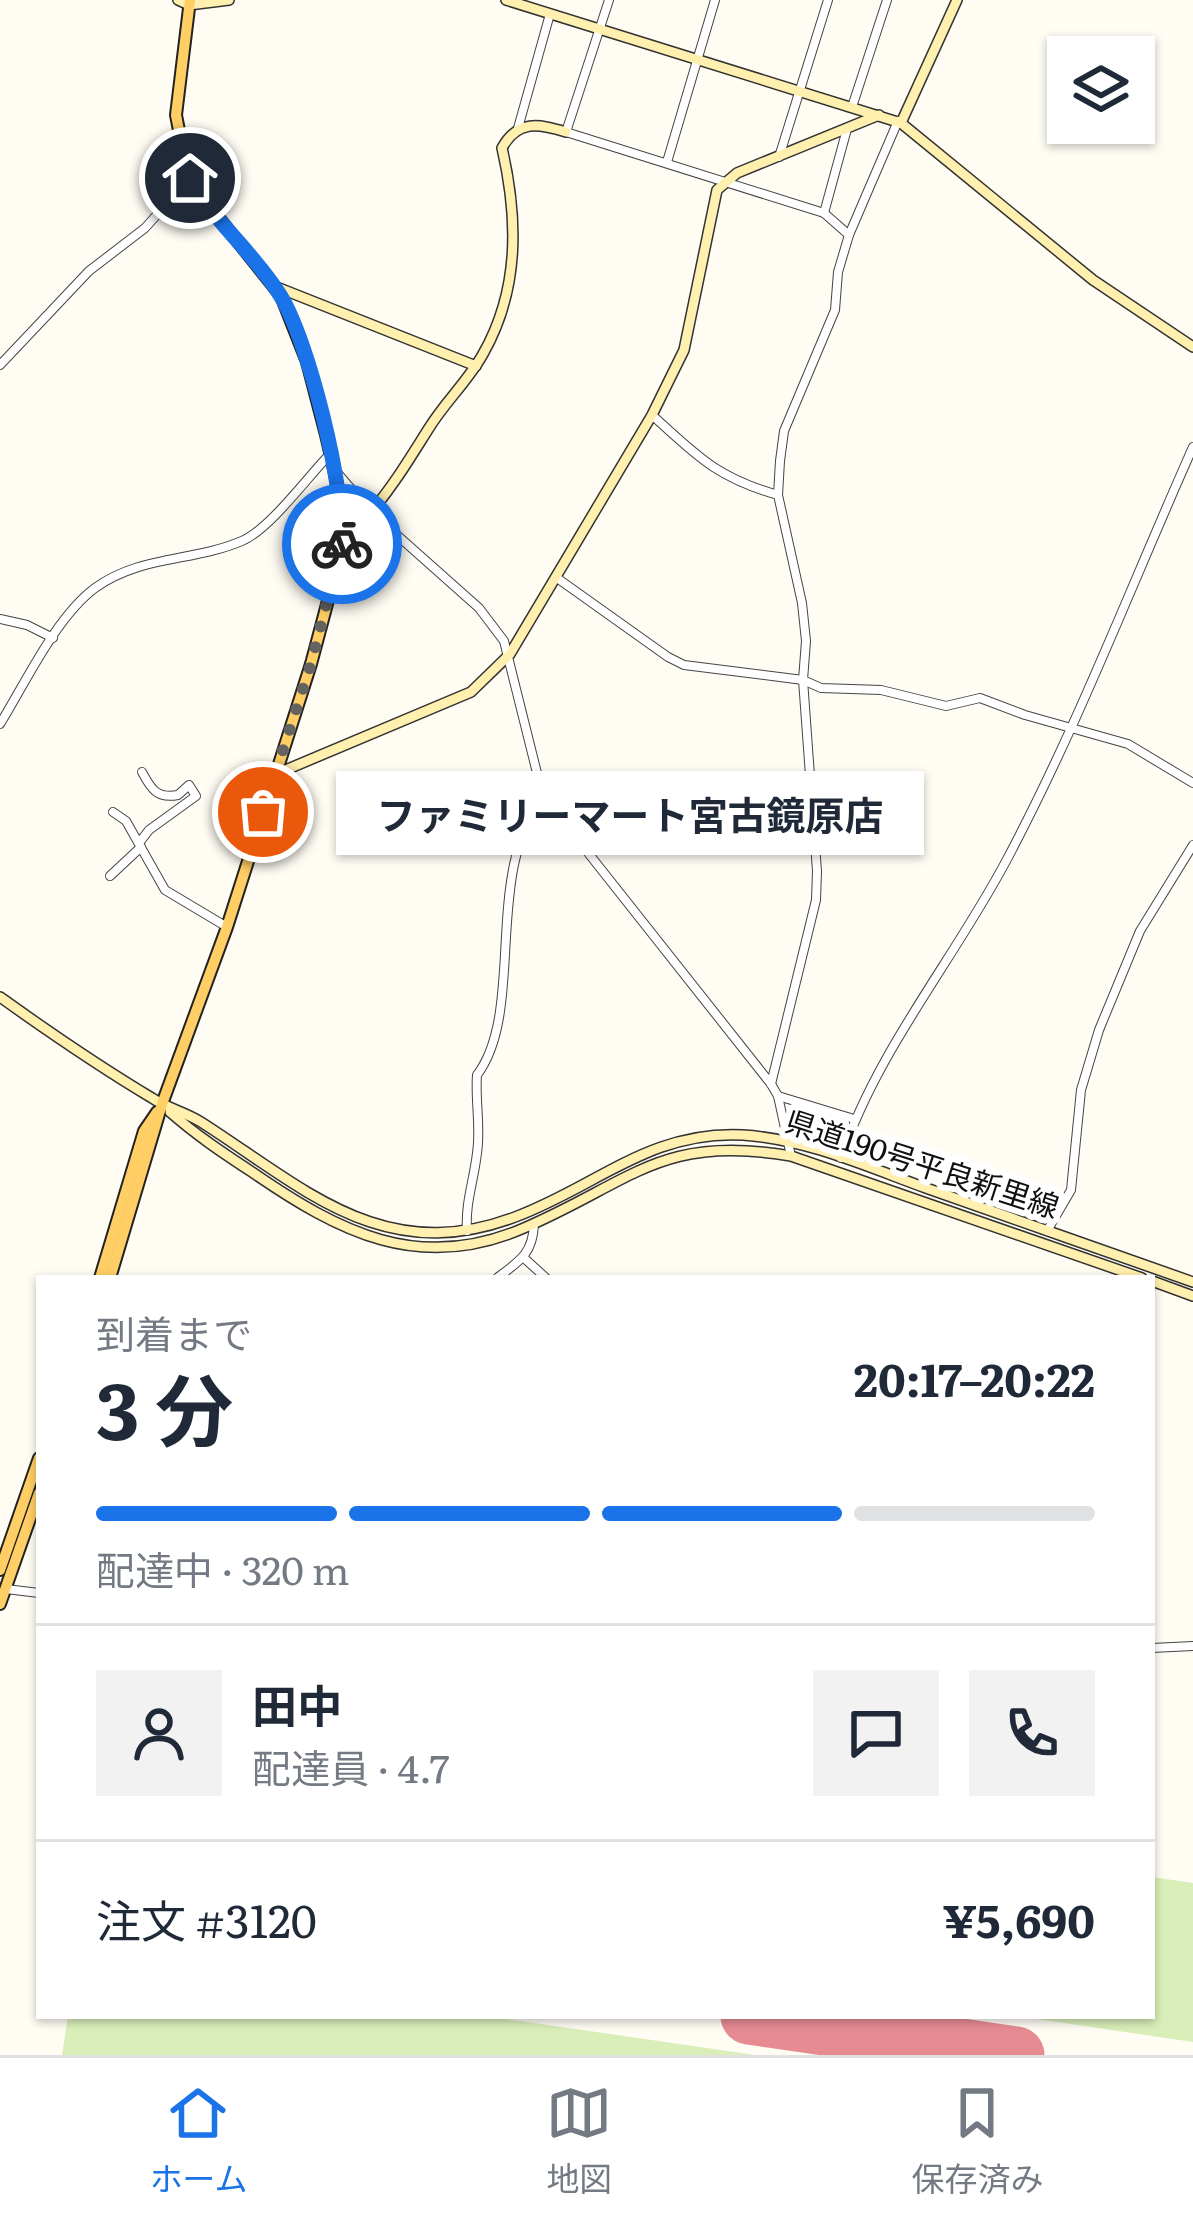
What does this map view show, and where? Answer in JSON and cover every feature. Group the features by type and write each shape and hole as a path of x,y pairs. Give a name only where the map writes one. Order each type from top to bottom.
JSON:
{"main road":[{"path":"111,1275 162,1105 227,927 311,664 342,548 344,513 308,362 281,296 190,178 176,115 186,2"},
{"path":"101,1275 144,1131 162,1105"},
{"path":"0,1570 36,1467"},
{"path":"0,1604 36,1502"}],"street":[{"path":"186,2 230,0"},
{"path":"506,0 900,122 1093,280 1193,347"},
{"path":"566,132 609,0"},
{"path":"667,162 716,0"},
{"path":"779,157 828,0"},
{"path":"851,107 887,0"},
{"path":"771,1084 816,900 803,680 806,641 778,495 784,431 836,310 838,272 849,235 957,0"},
{"path":"371,512 476,366 496,326 513,276 510,182 502,148 518,128 550,14"},
{"path":"276,774 471,692 510,654 652,415 684,350 717,190 724,181 879,115"},
{"path":"518,128 535,123 667,162 824,213 849,235"},
{"path":"824,213 847,129"},
{"path":"0,365 89,271 145,228 190,178"},
{"path":"272,285 476,366"},
{"path":"652,415 711,468 740,484 778,495"},
{"path":"841,1158 871,1083 975,920 1075,727 1193,447"},
{"path":"0,724 74,606 97,586 131,567 250,538 330,454"},
{"path":"333,468 371,512 479,608 510,654 538,777 547,796 567,831 771,1084 791,1156"},
{"path":"557,578 684,665 803,680 821,688 881,690 946,706 980,698 1145,752 1193,783"},
{"path":"0,619 53,638"},
{"path":"110,876 148,830 196,796 189,785 178,796 152,792 142,772"},
{"path":"160,795 169,817"},
{"path":"467,1231 480,1112 477,1075 486,1062 500,1005 506,917 524,827 547,796"},
{"path":"112,812 126,820 165,890 227,927"},
{"path":"1047,1231 1071,1190 1081,1090 1100,1030 1141,931 1193,845"},
{"path":"0,997 162,1105"},
{"path":"778,1096 854,1119"},
{"name":"県道190号平良新里線","path":"162,1105 195,1119 315,1198 362,1222 409,1233 467,1231 517,1217 665,1144 711,1135 789,1143 841,1158 1193,1282"},
{"name":"県道190号平良新里線","path":"162,1105 191,1131 281,1192 364,1237 427,1248 457,1247 534,1224 630,1172 676,1156 704,1149 739,1149 791,1156 1133,1275"},
{"path":"501,1275 524,1258 533,1244 534,1224"},
{"path":"524,1258 543,1275"},
{"path":"1155,1282 1193,1296"},
{"path":"6,1589 36,1593"},
{"path":"1155,1648 1193,1646"}],"green space":[{"path":"1155,1877 1193,1883 1193,2042 1036,2019 1155,2019"},
{"path":"68,2019 507,2019 755,2055 62,2055"}],"taxiway":[{"path":"867,2055 870,2034"}],"runway":[{"path":"770,2019 1016,2055"}],"way so far":[{"path":"263,812 311,664 342,544"}],"place":[{"name":"ファミリーマート宮古鏡原店","path":"263,812"}],"route":[{"path":"190,178 281,296 308,362 326,435 344,513 342,544"}]}
